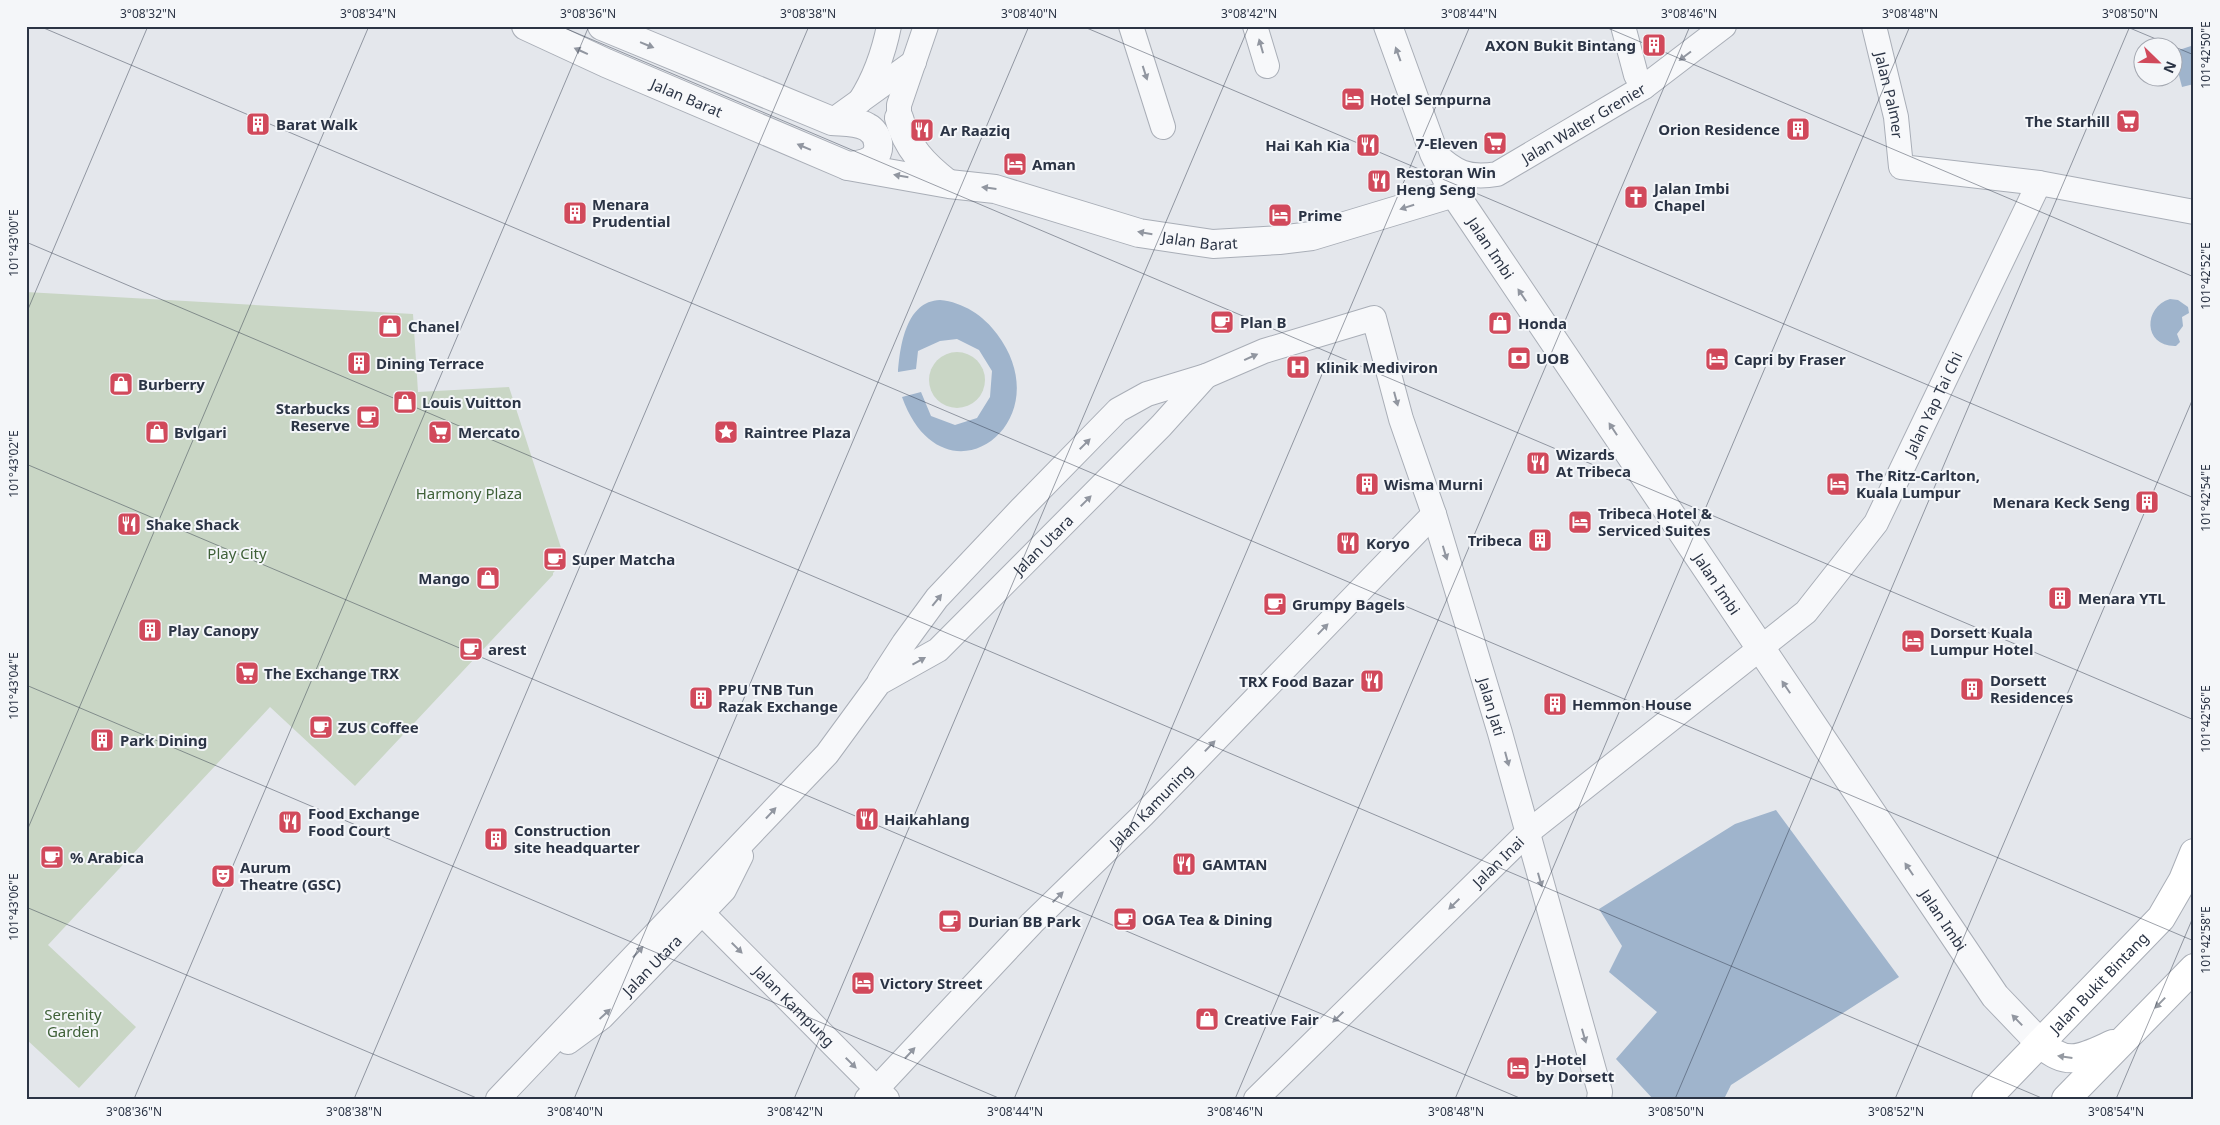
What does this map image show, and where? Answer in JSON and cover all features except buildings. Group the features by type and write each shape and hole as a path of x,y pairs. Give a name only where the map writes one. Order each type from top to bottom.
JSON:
{"main road":[{"name":"Jalan Bukit Bintang","path":"1986,1099 2161,918 2184,880 2194,853"},
{"path":"2066,1099 2194,968"},
{"path":"2040,1043 2054,1056 2077,1059 2125,1038"}],"street":[{"name":"Jalan Barat","path":"526,26 606,63 848,166 949,184 995,189 1139,233 1213,244 1312,236 1454,193"},
{"path":"602,26 832,122 854,122 868,127 875,134 878,142 877,153 872,159 862,165 848,166"},
{"path":"899,118 899,104 926,26"},
{"path":"1130,26 1163,127"},
{"path":"1255,26 1267,66"},
{"name":"Jalan Imbi","path":"1388,26 1434,152 1454,193 1995,996 2040,1043"},
{"path":"1623,26 1636,75 1644,88"},
{"name":"Jalan Walter Grenier","path":"1434,152 1448,166 1464,174 1481,177 1497,174 1644,88 1724,26"},
{"name":"Jalan Palmer","path":"1874,26 1896,117 1901,167 2039,183"},
{"path":"860,102 867,90 886,37"},
{"path":"886,37 889,82 903,134 910,147 932,171 949,184"},
{"path":"832,122 914,62"},
{"path":"2039,183 2194,212"},
{"name":"Jalan Yap Tai Chi","path":"1760,648 1806,612 1876,523 2039,183"},
{"name":"Jalan Utara","path":"498,1099 827,754 879,683 938,650 1161,426 1206,376 1264,351 1374,318"},
{"name":"Jalan Jati","path":"1374,318 1401,418 1434,514 1500,733 1600,1092 1599,1099"},
{"path":"879,683 904,643 937,598 1118,410 1147,394 1206,376"},
{"name":"Jalan Kamuning","path":"877,1096 1032,923 1143,815 1434,514"},
{"name":"Jalan Inai","path":"1256,1099 1527,833 1760,648"},
{"name":"Jalan Utara","path":"523,1073 602,1018 724,890 752,832"},
{"name":"Jalan Kampung","path":"702,913 877,1096"}],"green space":[{"name":"The Exchange TRX","path":"26,292 413,314 418,392 509,387 565,560 355,786 270,707 48,945 136,1027 79,1088 26,1039"},
{"path":"952,352 962,352 977,360 983,369 985,380 983,391 977,400 962,408 952,408 941,403 934,396 929,385 929,375 934,364 941,357"}],"water":[{"path":"2194,45 2194,84 2182,87 2182,49"},
{"path":"2170,299 2178,300 2188,307 2189,313 2182,317 2183,326 2177,334 2180,342 2176,346 2165,345 2157,340 2152,334 2150,326 2155,310 2161,303"},
{"path":"940,300 965,307 986,321 997,334 1014,367 1016,397 1007,423 990,442 968,451 944,448 921,431 902,397 921,392 931,416 955,425 977,418 990,397 992,371 979,350 957,339 940,341 918,351 916,369 898,372 903,338 912,316 919,308 929,302"},
{"path":"1776,810 1899,977 1731,1085 1724,1099 1653,1099 1616,1059 1657,1012 1609,972 1622,946 1599,909 1735,824"}],"place":[{"name":"AXON Bukit Bintang","path":"1654,45"},
{"name":"Hotel Sempurna","path":"1353,99"},
{"name":"The Starhill","path":"2128,121"},
{"name":"Barat Walk","path":"258,124"},
{"name":"Orion Residence","path":"1798,129"},
{"name":"Ar Raaziq","path":"922,130"},
{"name":"7-Eleven","path":"1495,143"},
{"name":"Hai Kah Kia","path":"1368,145"},
{"name":"Aman","path":"1015,164"},
{"name":"Restoran Win Heng Seng","path":"1379,181"},
{"name":"Jalan Imbi Chapel","path":"1636,197"},
{"name":"Menara Prudential","path":"575,213"},
{"name":"Prime","path":"1280,215"},
{"name":"Plan B","path":"1222,322"},
{"name":"Honda","path":"1500,323"},
{"name":"Chanel","path":"390,326"},
{"name":"UOB","path":"1519,358"},
{"name":"Capri by Fraser","path":"1717,359"},
{"name":"Dining Terrace","path":"359,363"},
{"name":"Klinik Mediviron","path":"1298,367"},
{"name":"Burberry","path":"121,384"},
{"name":"Louis Vuitton","path":"405,402"},
{"name":"Starbucks Reserve","path":"368,417"},
{"name":"Bvlgari","path":"157,432"},
{"name":"Mercato","path":"440,432"},
{"name":"Raintree Plaza","path":"726,432"},
{"name":"Wizards At Tribeca","path":"1538,463"},
{"name":"Wisma Murni","path":"1367,484"},
{"name":"The Ritz-Carlton, Kuala Lumpur","path":"1838,484"},
{"name":"Menara Keck Seng","path":"2147,502"},
{"name":"Tribeca Hotel & Serviced Suites","path":"1580,522"},
{"name":"Shake Shack","path":"129,524"},
{"name":"Tribeca","path":"1540,540"},
{"name":"Koryo","path":"1348,543"},
{"name":"Super Matcha","path":"555,559"},
{"name":"Mango","path":"488,578"},
{"name":"Menara YTL","path":"2060,598"},
{"name":"Grumpy Bagels","path":"1275,604"},
{"name":"Play Canopy","path":"150,630"},
{"name":"Dorsett Kuala Lumpur Hotel","path":"1913,641"},
{"name":"arest","path":"471,649"},
{"name":"The Exchange TRX","path":"247,673"},
{"name":"TRX Food Bazar","path":"1372,681"},
{"name":"Dorsett Residences","path":"1972,689"},
{"name":"PPU TNB Tun Razak Exchange","path":"701,698"},
{"name":"Hemmon House","path":"1555,704"},
{"name":"ZUS Coffee","path":"321,727"},
{"name":"Park Dining","path":"102,740"},
{"name":"Haikahlang","path":"867,819"},
{"name":"Food Exchange Food Court","path":"290,822"},
{"name":"Construction site headquarter","path":"496,839"},
{"name":"% Arabica","path":"52,857"},
{"name":"GAMTAN","path":"1184,864"},
{"name":"Aurum Theatre (GSC)","path":"223,876"},
{"name":"OGA Tea & Dining","path":"1125,919"},
{"name":"Durian BB Park","path":"950,921"},
{"name":"Victory Street","path":"863,983"},
{"name":"Creative Fair","path":"1207,1019"},
{"name":"J-Hotel by Dorsett","path":"1518,1068"}],"park label":[{"name":"Harmony Plaza","path":"469,493"},
{"name":"Play City","path":"237,553"},
{"name":"Serenity Garden","path":"73,1022"}]}
